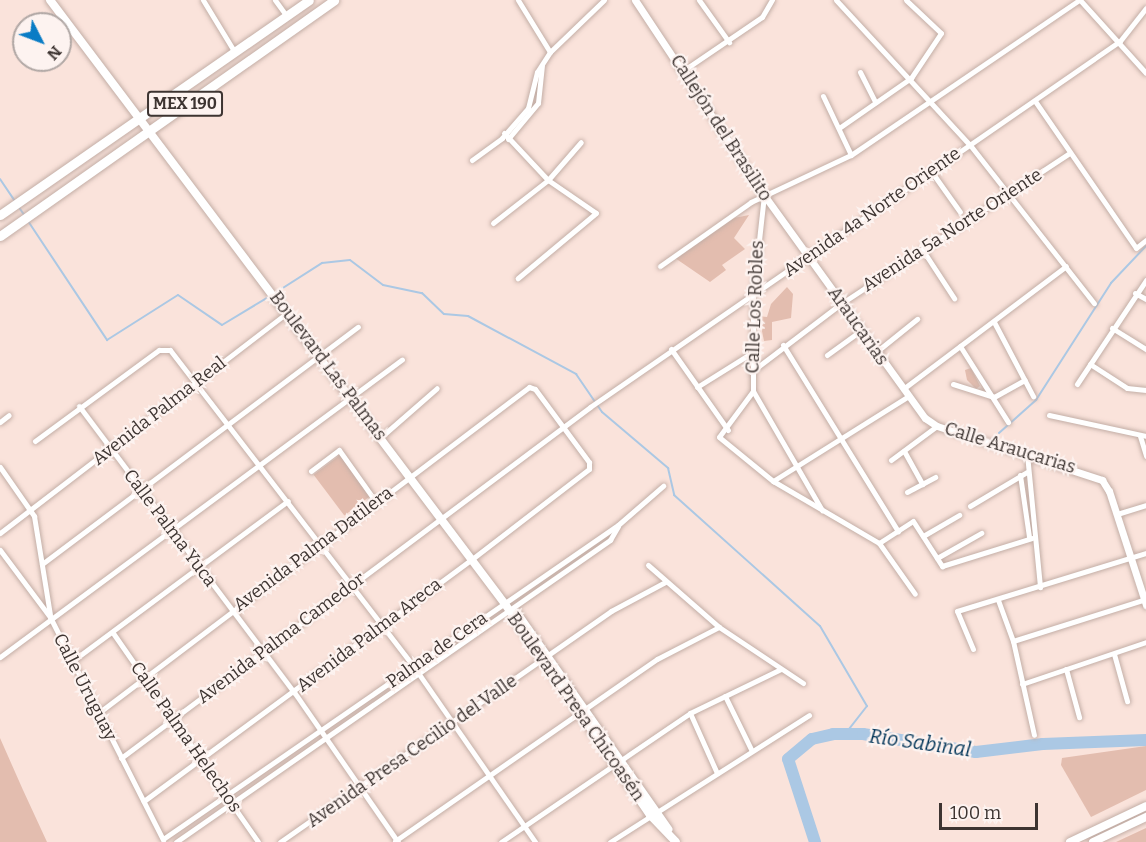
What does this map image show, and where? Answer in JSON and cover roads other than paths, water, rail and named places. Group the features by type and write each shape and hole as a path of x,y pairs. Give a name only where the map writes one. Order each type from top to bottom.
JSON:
{"main road":[{"name":"Boulevard Las Palmas","path":"50,0 147,130 280,301 509,607"},
{"name":"MEX 190","path":"3,213 309,0"},
{"name":"MEX 190","path":"0,236 334,0"},
{"name":"Boulevard Presa Chicoasén","path":"509,607 675,841"},
{"path":"1070,842 1146,806"},
{"path":"1093,842 1146,817"}],"street":[{"path":"203,0 234,51"},
{"path":"275,0 286,15"},
{"path":"518,0 550,52"},
{"path":"472,160 503,136 528,108 542,65 550,52 604,0"},
{"name":"Callejón del Brasilito","path":"635,0 807,256"},
{"path":"699,0 729,42"},
{"path":"684,70 729,42 762,17 772,0"},
{"path":"836,0 932,101 1094,303"},
{"path":"839,128 911,78 941,33 906,0"},
{"path":"660,266 764,195 851,155 1079,0 1120,40 1146,73"},
{"name":"Avenida 4a Norte Oriente","path":"562,427 671,349 753,296 807,256 1035,101 1120,40 1146,8"},
{"path":"509,139 538,103 542,65"},
{"path":"860,72 875,102"},
{"path":"823,96 851,155"},
{"path":"1035,101 1068,154 1136,248 1146,240"},
{"path":"503,136 509,139 548,180 596,213 518,278"},
{"path":"493,223 548,180 581,142"},
{"name":"Avenida 5a Norte Oriente","path":"751,372 783,345 842,303 1068,154"},
{"path":"931,171 960,212"},
{"name":"Calle Los Robles","path":"764,195 753,296 750,354 753,391 822,510"},
{"path":"922,249 954,298"},
{"name":"Araucarias","path":"807,256 907,397"},
{"path":"903,389 1066,266"},
{"path":"1077,384 1135,293 1146,280"},
{"path":"1135,293 1146,299"},
{"name":"Avenida Palma Real","path":"0,533 288,312"},
{"path":"876,352 916,319"},
{"path":"994,322 1033,396"},
{"path":"42,564 358,327"},
{"path":"1112,328 1146,349"},
{"path":"827,355 860,331"},
{"path":"783,345 898,531"},
{"path":"960,346 1008,422"},
{"path":"671,349 728,430"},
{"path":"35,441 79,406 159,350 170,350 197,380 415,670 451,725 535,842"},
{"path":"697,387 750,354"},
{"path":"0,657 50,617 350,395 402,360"},
{"path":"1090,364 1127,387 1146,390"},
{"path":"953,384 994,397 1025,380"},
{"name":"Avenida Palma Datilera","path":"97,714 231,610 531,387 562,427"},
{"path":"381,437 437,388"},
{"path":"753,391 728,430 719,437 773,481 879,543 915,594"},
{"path":"773,481 907,397"},
{"name":"Calle Araucarias","path":"907,397 937,426 1089,473 1102,480 1117,514"},
{"name":"Calle Palma Yuca","path":"79,406 198,568 294,692 396,841"},
{"path":"0,422 9,415"},
{"path":"1050,415 1143,436 1146,456"},
{"path":"891,460 937,426"},
{"name":"Avenida Palma Areca","path":"144,801 203,760 472,559 590,466 562,427"},
{"name":"Avenida Palma Camedor","path":"121,758 562,427"},
{"path":"311,471 339,450 376,502"},
{"path":"904,451 922,484"},
{"path":"1027,453 1031,538"},
{"path":"0,467 31,509 50,617"},
{"path":"970,506 1027,472"},
{"path":"1020,475 1040,587"},
{"path":"907,492 935,477"},
{"name":"Palma de Cera","path":"166,840 321,731 509,607 618,525 663,486"},
{"path":"70,662 288,501"},
{"path":"1013,641 1146,601 1117,514 1146,505"},
{"path":"923,537 959,515"},
{"path":"879,543 913,521 942,566 1031,538"},
{"path":"937,558 981,533"},
{"name":"Calle Uruguay","path":"0,550 50,617 97,714 166,840"},
{"path":"973,650 957,611 1146,553"},
{"path":"648,565 719,627 803,683"},
{"name":"Avenida Presa Cecilio del Valle","path":"280,842 451,725 611,611 665,582"},
{"path":"998,600 1013,641 1034,735"},
{"path":"396,841 657,659 719,627"},
{"name":"Calle Palma Helechos","path":"112,633 228,795 258,842"},
{"path":"1022,684 1146,642"},
{"path":"1114,654 1127,701"},
{"path":"501,842 690,713 781,669"},
{"path":"1066,669 1079,717"},
{"name":"Palma de Cera","path":"176,842 325,737 415,670"},
{"path":"725,696 752,751"},
{"path":"690,713 717,772"},
{"path":"610,842 809,715"}],"waterway":[{"path":"0,179 15,201"},
{"path":"18,206 25,216"},
{"path":"28,221 107,340 178,295 222,325 270,296"},
{"path":"999,433 1036,400 1111,283 1146,246"},
{"path":"275,293 322,263 350,260 383,285 422,293 444,314 468,316 576,374 602,412 668,468 674,495 820,626 867,706 845,734"},
{"name":"Río Sabinal","path":"815,842 788,759 812,739 833,734 863,734 976,752 1043,744 1146,740"}]}
